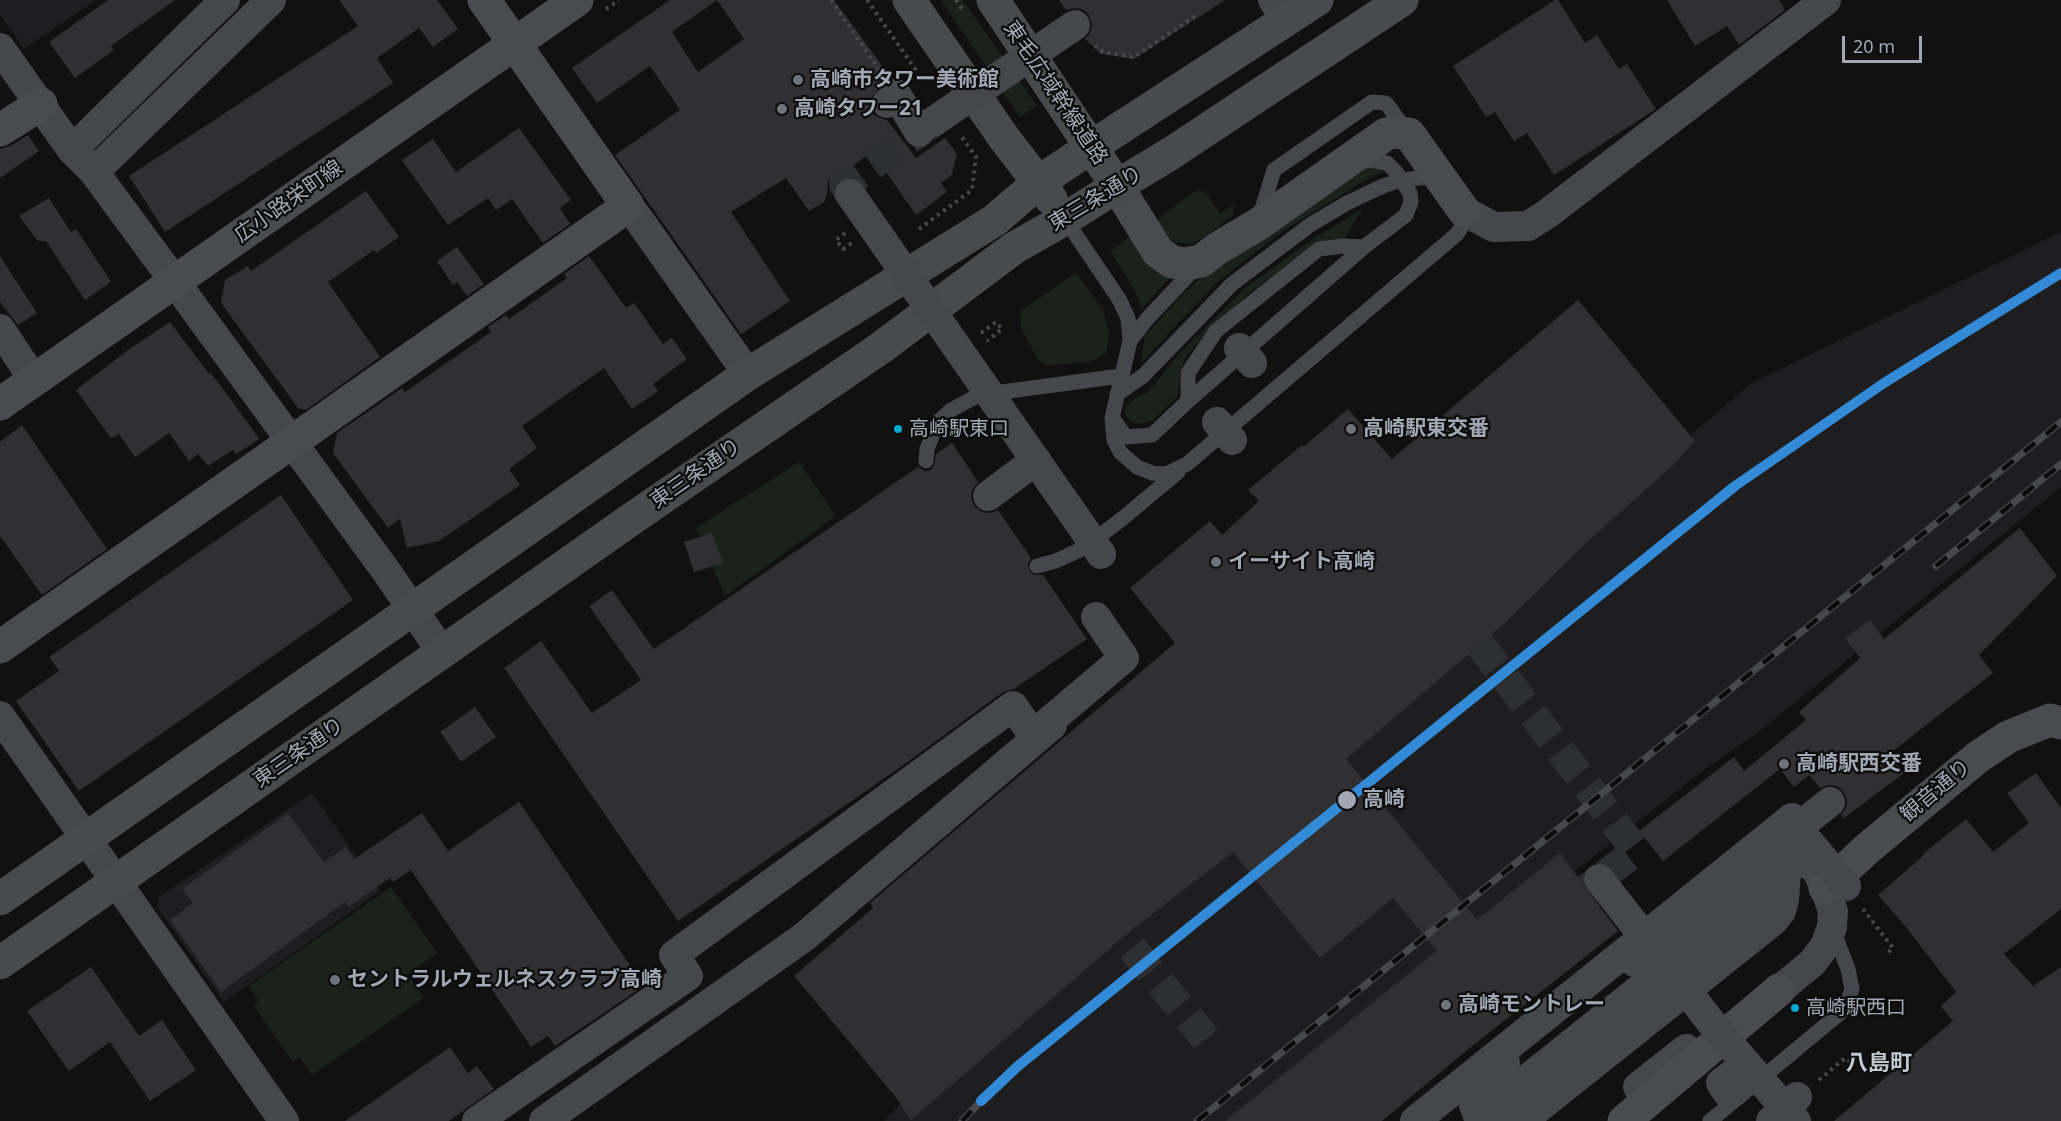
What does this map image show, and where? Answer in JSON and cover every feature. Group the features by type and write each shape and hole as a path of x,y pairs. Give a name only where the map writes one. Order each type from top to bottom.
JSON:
{"highway":[{"path":"909,0 1004,138 1065,219"},
{"name":"東毛広域幹線道路","path":"993,0 1118,186"},
{"name":"東三条通り","path":"0,899 748,374 995,220 1039,182 1091,147"},
{"name":"東三条通り","path":"0,963 442,652 882,347 942,299 1014,248 1118,186"}],"main road":[{"name":"東三条通り","path":"1091,147 1280,10 1317,0"},
{"name":"東三条通り","path":"1118,186 1402,0"}],"street":[{"path":"72,150 225,0"},
{"path":"94,172 271,0"},
{"path":"484,0 748,374"},
{"path":"1118,186 1158,252 1172,262 1185,264 1201,261 1257,225 1386,134 1395,132 1409,134 1464,211 1494,227 1528,226 1547,214 1826,0"},
{"name":"広小路栄町線","path":"0,404 514,43 589,6"},
{"path":"891,99 936,127 1075,25"},
{"path":"0,48 72,150 94,172 175,282 442,652"},
{"path":"0,130 41,104"},
{"path":"850,194 1101,554"},
{"path":"0,647 628,206"},
{"path":"0,329 34,380"},
{"path":"988,496 1036,460"},
{"path":"477,1121 688,976 674,956 1013,706 1033,735 1124,658 1096,617"},
{"path":"544,1121 804,937 1138,651"},
{"path":"0,716 284,1121"},
{"name":"観音通り","path":"1842,885 1868,848 1978,757 2008,737 2057,718"},
{"path":"1797,828 1830,802"},
{"path":"1415,1121 1792,818 1797,828 1842,885"},
{"path":"1480,1121 1474,1105 1477,1088 1492,1074 1770,858 1787,856 1791,868 1781,911 1773,921 1522,1121"},
{"path":"1496,1121 1500,1101 1791,868 1806,861 1817,871 1842,885"},
{"path":"1599,879 1714,1026 1754,1065 1787,1112"},
{"path":"1624,1121 1812,963 1825,946 1842,885"},
{"path":"1638,1087 1714,1026"},
{"path":"1727,1092 1721,1083 1754,1065"}],"lane":[{"path":"1257,225 1274,170 1372,102 1386,103 1409,134"},
{"path":"1112,418 1126,437 1152,435 1364,247 1406,215 1411,202 1410,193 1387,163 1369,160 1341,167"},
{"path":"1117,394 1143,376 1232,284 1310,225 1356,199 1401,180 1439,176"},
{"path":"1037,566 1056,561 1084,548 1123,518 1457,234 1464,223 1464,211"},
{"path":"1065,219 1119,299 1128,318 1130,341 1112,418 1114,440 1120,452 1137,467 1152,473 1166,474 1187,464"},
{"path":"1188,401 1188,373 1216,331 1319,249 1343,246 1364,247"},
{"path":"1130,341 1147,319 1201,261"},
{"path":"926,461 927,449 937,423 951,410 979,395 1121,376"},
{"path":"1710,1121 1845,1009 1852,988 1848,969 1832,927"}],"path":[{"path":"589,6 619,0"},
{"path":"831,0 891,99"},
{"path":"867,0 923,81"},
{"path":"1075,25 1103,52 1134,57 1197,15"},
{"path":"916,232 972,190 976,157 936,127"},
{"path":"972,190 978,197"},
{"path":"1842,885 1893,948 1886,954"},
{"path":"1787,1112 1845,1058 1853,1064"}],"shaded area":[{"path":"0,0 96,0 24,49 0,15"},
{"path":"941,0 963,0 1037,106 1020,117"},
{"path":"1370,167 1385,171 1369,178 1286,229 1216,283 1141,363 1145,335 1204,275 1363,168"},
{"path":"1195,191 1202,191 1208,195 1220,214 1234,204 1233,215 1202,239 1189,244 1173,241 1162,234 1154,222"},
{"path":"1362,209 1344,239 1332,239 1314,246 1249,293 1203,336 1185,358 1177,397 1152,421 1141,424 1131,422 1125,415 1125,408 1133,400 1150,390 1179,354 1245,288 1313,239"},
{"path":"2061,232 2061,487 1756,734 1701,772 1574,872 1618,931 1467,1050 1382,1121 884,1121 898,1106 1752,383"},
{"path":"1131,236 1174,274 1142,308 1134,289 1110,251"},
{"path":"1076,273 1103,310 1109,335 1106,353 1093,361 1048,366 1039,361 1021,328 1020,311"},
{"path":"799,462 836,516 725,596 696,528"},
{"path":"312,793 380,891 224,1002 157,907 159,897"},
{"name":"セントラルウェルネスクラブ高崎","path":"391,887 437,953 407,974 424,998 312,1075 300,1057 293,1062 253,1005 259,1001 249,986"}],"building":[{"path":"108,0 175,0 111,46 114,50 75,78 49,42"},
{"path":"339,0 437,0 458,29 433,47 419,28 377,58 393,83 165,232 129,176 358,26"},
{"path":"670,0 717,0 834,0 891,78 884,82 871,98 870,107 874,115 887,120 916,158 945,138 957,154 951,176 941,183 947,192 916,215 872,152 844,172 828,180 824,202 809,211 786,178 731,212 790,301 741,334 615,155 680,110 650,66 597,103 572,68","holes":["717,0 744,39 698,72 672,32"]},
{"path":"1059,0 1225,0 1134,59 1101,54 1085,39 1090,33 1092,24 1089,15 1082,9 1066,10"},
{"path":"1558,0 1585,43 1597,35 1619,69 1627,64 1656,109 1554,175 1527,133 1514,141 1495,112 1486,117 1453,66"},
{"path":"1667,0 1779,0 1785,10 1739,45 1727,26 1695,46"},
{"path":"519,128 571,200 560,208 570,224 543,243 512,199 496,210 488,198 448,225 402,160 433,139 456,172"},
{"path":"28,135 39,151 0,178 0,149"},
{"path":"366,191 399,237 376,253 374,250 328,282 380,357 306,410 298,408 221,303 225,280 248,266 251,271"},
{"path":"49,198 71,232 76,229 111,282 85,300 46,241 38,241 19,216"},
{"path":"457,247 484,284 467,296 457,282 453,285 437,261"},
{"path":"0,256 37,313 18,325 0,302"},
{"path":"589,256 626,308 634,303 663,344 672,338 687,359 653,384 658,391 632,409 604,368 522,426 537,448 509,469 520,485 439,541 407,548 400,519 388,528 333,453 337,433 402,388 405,392 491,332 488,327 506,315 509,319 567,278 564,274"},
{"path":"1578,300 1695,441 1670,468 1589,540 1507,621 1346,759 1477,920 1560,853 1618,931 1467,1050 1382,1121 1225,1121 1437,951 1393,898 1320,958 1233,852 1129,932 911,1120 899,1101 794,976 873,908 870,903 1175,643 1130,588 1210,521 1222,535 1259,501 1248,490 1348,409 1392,459"},
{"path":"170,322 259,439 236,454 233,450 208,466 198,454 189,461 169,433 135,457 119,434 111,438 76,390 128,350"},
{"path":"22,425 107,549 42,595 0,536 0,442"},
{"path":"952,443 978,482 972,490 971,497 974,506 982,512 991,513 998,510 1031,558 1028,564 1030,572 1043,575 1087,639 1014,689 1003,692 902,766 678,921 504,668 541,641 592,713 641,680 589,606 612,590 654,649 918,467 925,471 931,470 936,454"},
{"path":"281,495 353,600 79,791 16,701 59,671 49,657"},
{"path":"2020,528 2057,576 1979,655 1993,673 1889,754 1904,773 1844,818 1841,815 1846,808 1847,800 1843,791 1837,786 1828,785 1820,788 1809,775 1794,787 1780,769 1663,861 1639,831 1734,757 1744,771 1806,720 1799,712 1860,658 1845,638 1870,620 1884,639"},
{"path":"712,533 723,563 694,572 684,542"},
{"path":"475,707 496,737 461,762 440,732"},
{"path":"2036,773 2061,808 2061,909 2004,954 2033,986 2061,967 2061,1121 1834,1121 1953,1021 1941,1006 1956,992 1878,895 1966,819 1993,852 2029,823 2007,793"},
{"path":"519,802 644,986 555,1046 548,1036 531,1047 411,870 393,882 390,878 348,907 345,902 221,992 170,920 193,903 182,889 288,813 324,862 346,847 354,859 422,813 448,851"},
{"path":"91,967 139,1036 162,1020 196,1070 150,1101 110,1042 69,1071 27,1011"},
{"path":"450,1047 468,1073 477,1066 494,1089 449,1121 345,1121"}],"tunnel":[{"path":"850,194 844,185 933,122"},
{"path":"1479,643 1636,851 1587,889"},
{"path":"1132,948 1206,1039"}],"railway":[{"path":"1197,1121 2061,422"},
{"path":"1936,566 2061,464"},
{"path":"962,1121 981,1101"}],"transit line":[{"path":"981,1101 1018,1066 1735,486 1884,383 2061,273"}],"place":[{"name":"高崎市タワー美術館","path":"798,80"},
{"name":"高崎タワー21","path":"782,109"},
{"name":"高崎駅東口","path":"898,429"},
{"name":"高崎駅東交番","path":"1351,429"},
{"name":"イーサイト高崎","path":"1216,562"},
{"name":"高崎駅西交番","path":"1784,764"},
{"name":"高崎","path":"1347,800"},
{"name":"セントラルウェルネスクラブ高崎","path":"335,980"},
{"name":"高崎モントレー","path":"1446,1005"},
{"name":"高崎駅西口","path":"1795,1008"}],"district":[{"name":"八島町","path":"1879,1064"}]}
